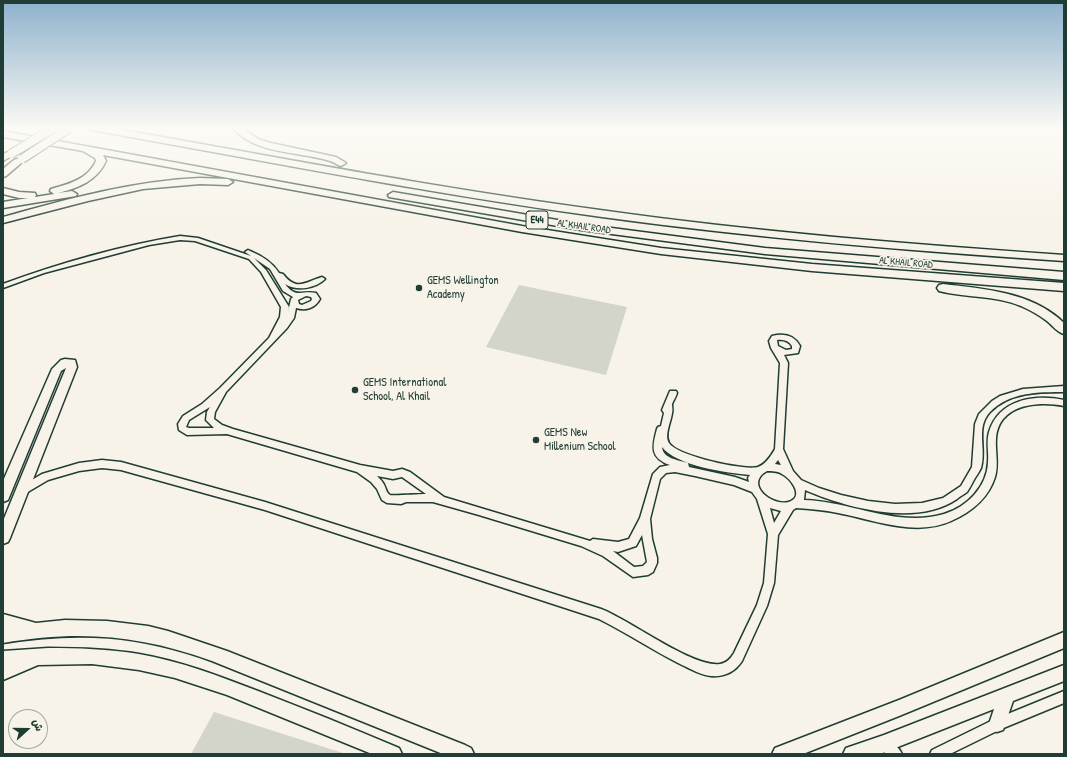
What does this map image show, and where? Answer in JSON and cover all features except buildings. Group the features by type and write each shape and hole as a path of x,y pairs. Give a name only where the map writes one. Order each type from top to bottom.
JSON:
{"highway":[{"path":"3,174 17,162"},
{"path":"3,191 19,195 40,194 67,187 87,178 98,168 99,162"},
{"path":"163,162 467,219 664,251 882,274 1064,287"},
{"name":"AL KHAIL ROAD","path":"185,162 588,228 765,251 1064,276"},
{"name":"AL KHAIL ROAD","path":"288,162 443,190 592,213 857,243 1064,258"},
{"path":"337,162 574,205 592,213"},
{"path":"3,205 159,180 183,178 228,182 446,219 467,219"},
{"path":"3,220 127,189 194,180"},
{"path":"882,274 908,283 1010,298 1044,313 1064,330"}],"street":[{"path":"3,170 16,162"},
{"path":"3,281 59,263 169,235 199,236 250,253 258,254 271,262 285,281 291,286 306,286 322,279"},
{"path":"3,287 49,272 156,244 180,240 194,241 253,261 264,271 276,288 283,302 285,312 282,323 272,337"},
{"path":"250,253 270,267 284,290 296,300"},
{"path":"276,288 286,297 296,300"},
{"path":"231,432 206,430 188,432 182,428 182,424 186,418 205,406 223,390 272,337 288,322 296,300"},
{"path":"23,490 37,480 53,474 87,466 115,464 238,498 601,614 623,624 664,650 709,670 720,670 734,663 762,606 770,575 773,534 780,519 792,505 798,501 801,492 798,483 790,474 783,461 779,449 784,363 774,346 773,341 778,337 789,338 795,344 796,350 792,352 784,363"},
{"path":"777,350 785,353 792,352"},
{"path":"3,496 58,369 62,364 71,363 72,367 48,422 32,467 3,538"},
{"path":"798,483 845,501 872,506 908,508 930,506 940,503 963,489 972,476 978,461 977,432 980,422 987,410 997,402 1010,395 1043,388 1064,389"},
{"path":"1043,388 1064,392"},
{"path":"223,390 212,408 209,418 214,424 231,432 360,468 393,475 407,475 443,500"},
{"path":"673,393 665,412 657,442 658,452 665,460 688,467 695,472"},
{"path":"1037,401 1050,398 1064,400"},
{"path":"582,542 613,546 632,543 645,519 656,477 660,472 670,468 695,472 735,482 754,489 762,499 772,505 823,505 880,520 905,523 928,522 953,515 976,501 986,488 992,468 993,432 998,420 1012,407 1023,403 1048,400 1064,403"},
{"path":"668,406 669,414 664,439 666,446 671,452 679,456 723,468 778,468 790,474"},
{"path":"754,489 753,479 774,459 779,449"},
{"path":"32,467 40,473 53,474"},
{"path":"360,468 374,479 380,486 385,497 390,500 395,501 406,498 443,500 582,542 607,553 633,572 639,573 649,568 652,564 645,519"},
{"path":"762,499 773,534"},
{"path":"3,622 37,629"},
{"path":"3,635 37,629 68,627 110,628 168,639 315,694 464,754"},
{"path":"781,754 899,708 1064,640"},
{"path":"3,659 41,656 114,658 143,662 186,672 307,718 393,754"},
{"path":"3,672 41,656"},
{"path":"852,754 890,749 1064,673"},
{"path":"936,754 997,724 1064,697"},
{"path":"997,724 1006,698"}],"shaded area":[{"path":"519,285 627,307 606,375 486,347"},
{"path":"214,712 346,754 191,754"}],"place":[{"name":"GEMS Wellington Academy","path":"419,288"},
{"name":"GEMS International School, Al Khail","path":"355,390"},
{"name":"GEMS New Millenium School","path":"536,440"}]}
